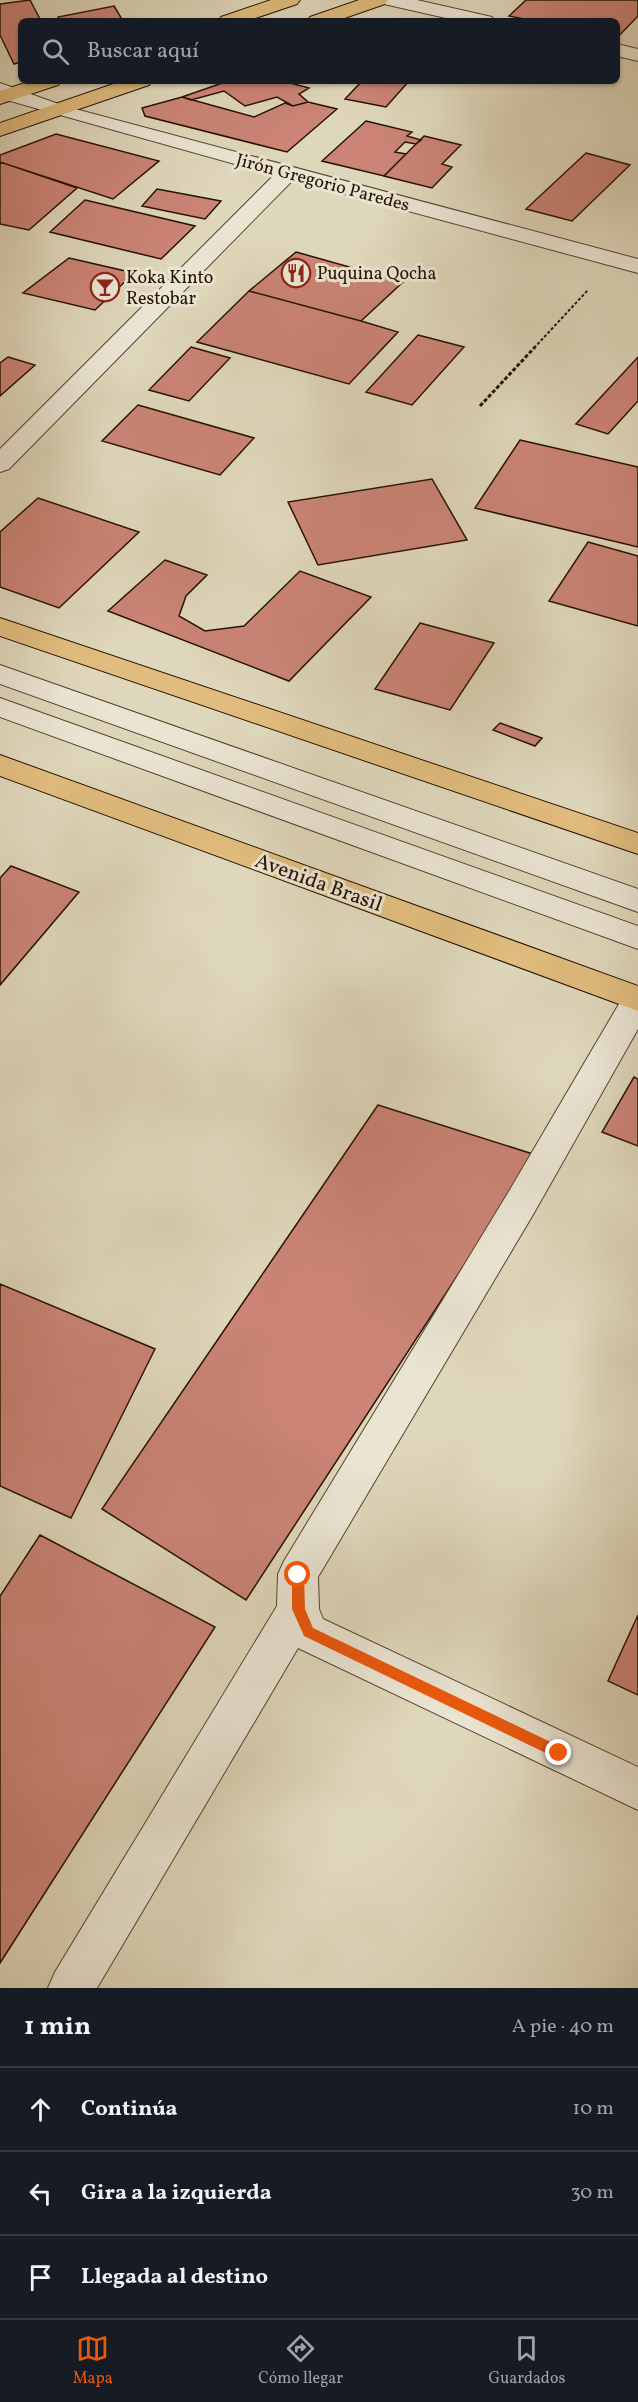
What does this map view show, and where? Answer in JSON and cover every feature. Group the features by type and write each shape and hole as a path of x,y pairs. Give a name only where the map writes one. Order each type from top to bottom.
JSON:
{"main road":[{"path":"237,18 290,0"},
{"path":"326,18 378,0"},
{"path":"3,94 40,84"},
{"path":"0,130 133,84"},
{"path":"0,627 638,844"},
{"name":"Avenida Brasil","path":"0,765 638,1000"}],"street":[{"path":"392,0 472,18"},
{"path":"620,51 638,55"},
{"name":"Jirón Gregorio Paredes","path":"3,94 638,266"},
{"path":"0,464 288,173"},
{"path":"0,674 638,901"},
{"path":"0,707 638,938"},
{"path":"638,1000 521,1203 298,1575 298,1609 308,1632 638,1789"},
{"path":"71,1988 298,1609"}],"path":[{"path":"480,406 615,260"}],"building":[{"path":"30,0 39,18 18,18 18,63 14,64 0,35 0,4"},
{"path":"526,0 638,0 638,16 620,35 620,18 519,18 509,16"},
{"path":"114,6 121,18 58,18"},
{"path":"219,84 294,84 309,88 299,94 308,102 293,106 277,97 245,106 224,91 191,100 182,97"},
{"path":"359,84 406,84 386,107 345,99"},
{"path":"182,97 254,117 285,103 293,106 308,102 337,109 287,152 145,116 142,108"},
{"path":"366,121 412,132 407,136 421,140 416,144 405,142 395,152 406,154 384,176 322,161"},
{"path":"56,134 159,161 113,199 0,162 0,155"},
{"path":"424,136 461,145 442,164 452,167 432,188 384,176"},
{"path":"586,153 630,165 572,221 526,209"},
{"path":"0,162 77,188 29,230 0,224"},
{"path":"157,189 221,201 205,219 142,206"},
{"path":"85,200 195,226 161,259 50,232"},
{"path":"296,252 403,282 361,321 249,291"},
{"path":"69,258 134,273 95,310 23,293"},
{"path":"249,291 398,332 349,384 197,342"},
{"path":"418,335 464,347 412,405 366,392"},
{"path":"191,347 230,358 189,401 149,390"},
{"path":"8,357 35,365 0,396 0,363"},
{"path":"638,357 638,401 608,434 576,424"},
{"path":"138,405 254,438 220,475 102,441"},
{"path":"520,440 638,467 638,547 475,508"},
{"path":"432,479 467,540 318,565 288,502"},
{"path":"38,498 139,532 59,608 0,587 0,532"},
{"path":"588,542 638,556 638,626 549,601"},
{"path":"165,560 207,575 186,596 179,616 205,631 244,626 300,571 371,597 289,681 108,611"},
{"path":"420,623 494,643 450,710 375,689"},
{"path":"500,723 542,738 535,746 493,730"},
{"path":"11,866 79,892 0,985 0,878"},
{"path":"634,1077 638,1079 638,1146 602,1132"},
{"path":"378,1105 536,1155 246,1600 102,1509"},
{"path":"0,1284 155,1349 71,1518 0,1486"},
{"path":"40,1535 215,1627 0,1963 0,1596"},
{"path":"638,1615 638,1695 608,1681"}],"place":[{"name":"Puquina Qocha","path":"296,273"},
{"name":"Koka Kinto Restobar","path":"105,287"}],"route":[{"path":"298,1575 298,1609 308,1632 559,1753"}]}
